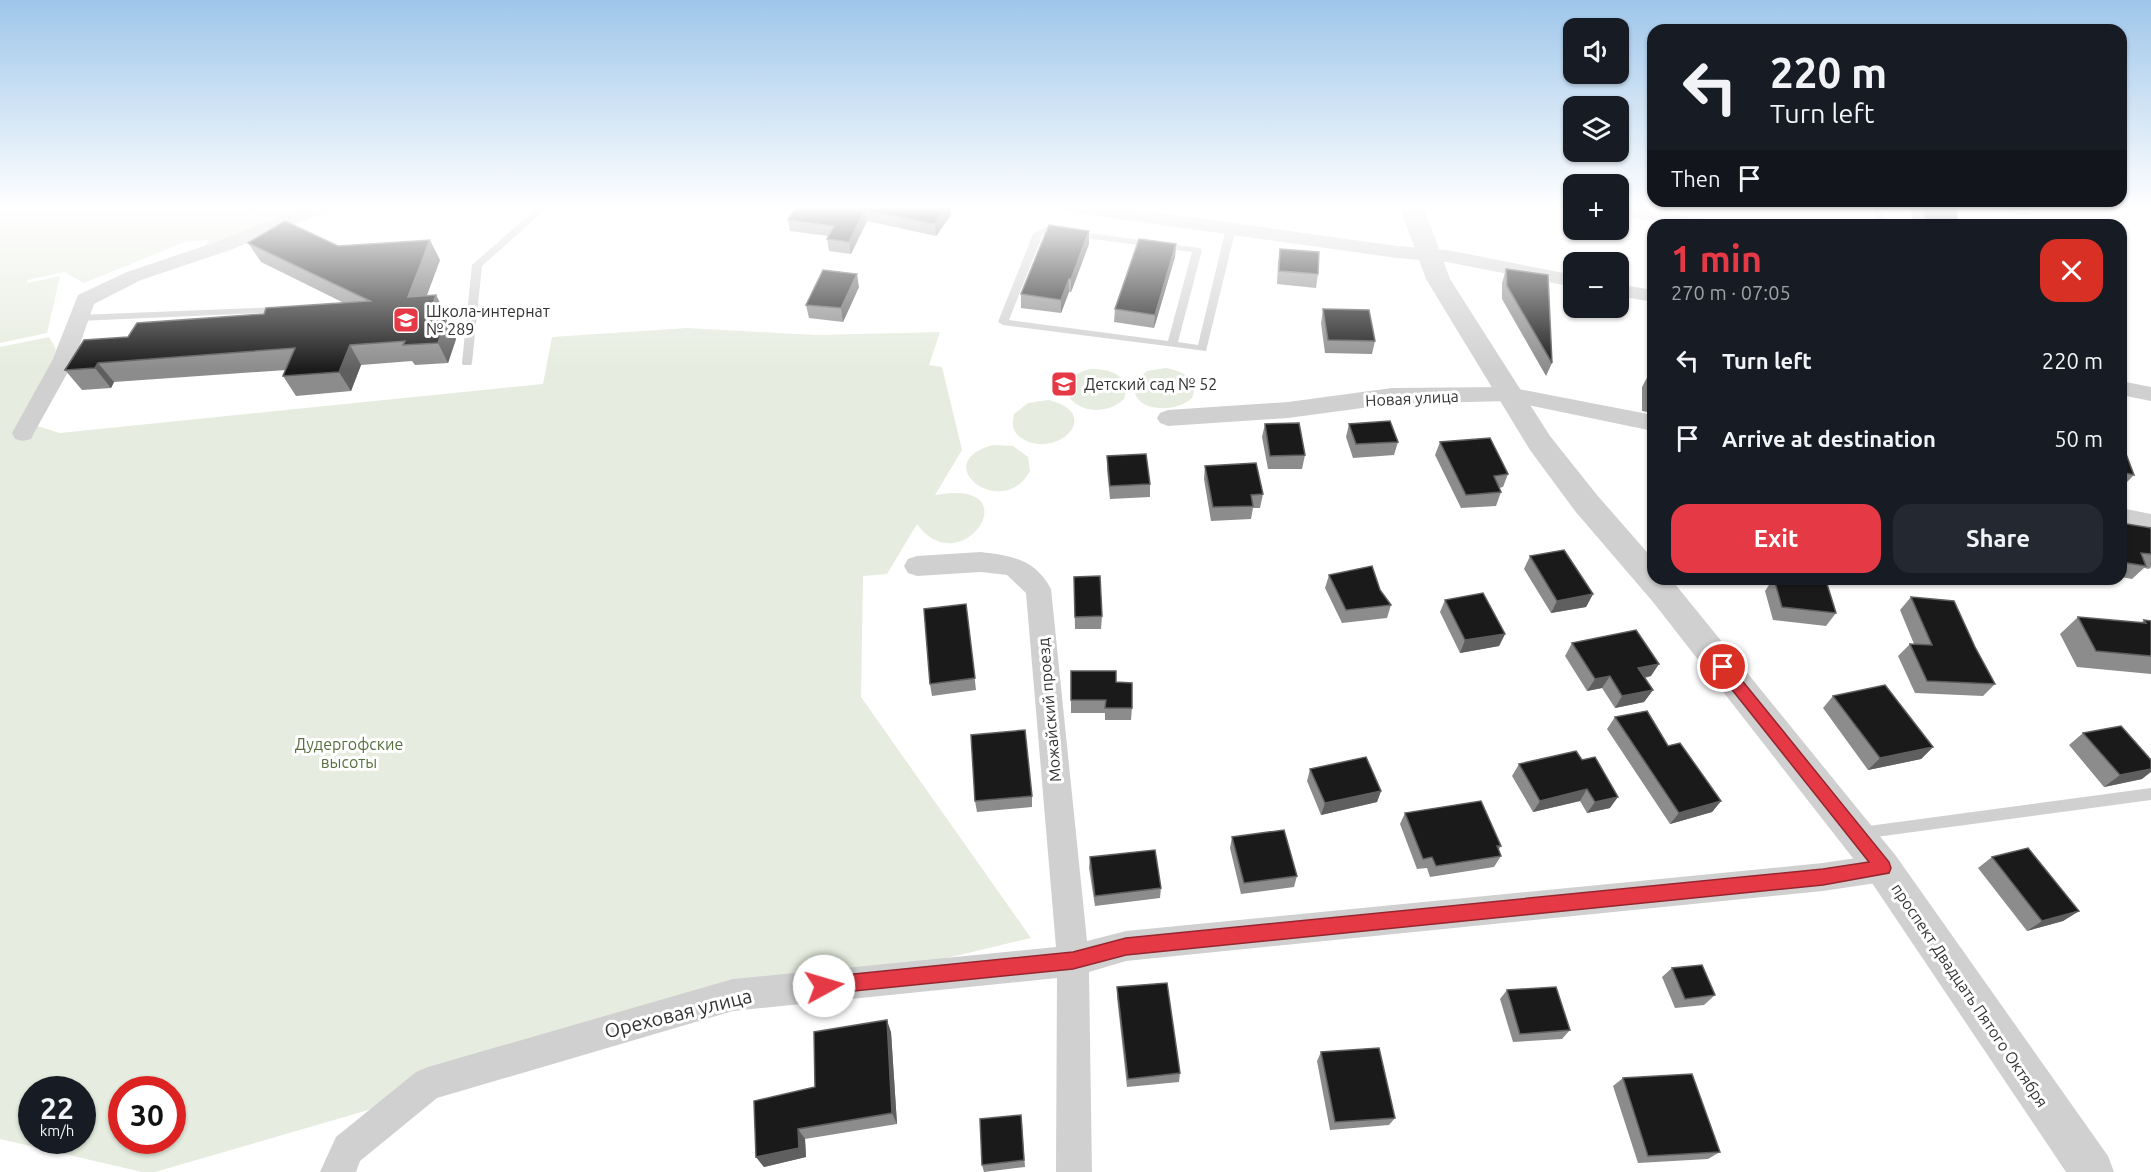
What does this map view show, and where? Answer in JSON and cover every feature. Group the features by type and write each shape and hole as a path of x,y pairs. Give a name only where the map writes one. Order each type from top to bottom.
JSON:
{"street":[{"path":"23,433 63,361 85,300 134,276 179,261"},
{"name":"проспект Двадцать Пятого Октября","path":"1430,261 1438,279 1540,443 1586,503 1647,574"},
{"path":"1467,261 1563,279"},
{"path":"1629,292 1647,295"},
{"path":"2127,389 2151,393"},
{"name":"Новая улица","path":"1168,418 1287,410 1392,396 1508,394 1647,422"},
{"path":"2127,518 2151,523"},
{"name":"Можайский проезд","path":"917,566 981,562 1014,566 1038,589 1073,961 1074,1172"},
{"name":"проспект Двадцать Пятого Октября","path":"1657,585 1883,868 2085,1171"},
{"name":"Ореховая улица","path":"338,1172 348,1149 428,1084 733,995 1073,961 1126,946 1823,877 1883,868"}],"lane":[{"path":"467,363 477,265 482,261"},
{"path":"1027,261 1003,322 1202,349 1223,261"},
{"path":"1172,345 1194,261"},
{"path":"78,318 296,310"},
{"path":"1857,834 2151,794"}],"green space":[{"path":"0,261 139,261 84,283 64,272 28,280 27,283 60,276 47,333 0,343"},
{"name":"Дудергофские высоты","path":"687,328 816,335 940,332 929,365 942,367 962,450 935,495 964,494 980,501 984,513 980,526 968,537 952,543 934,540 917,524 887,574 863,576 861,697 1031,938 630,1034 155,1172 142,1172 65,1154 96,1154 96,1076 18,1076 18,1143 0,1139 0,347 49,337 56,349 45,383 20,421 60,433 543,384 552,337"},
{"path":"1166,368 1184,374 1192,381 1194,392 1192,398 1175,407 1155,408 1146,405 1139,400 1135,392 1135,382 1147,371"},
{"path":"1090,369 1106,370 1120,377 1127,386 1124,399 1110,408 1096,410 1083,408 1073,402 1067,394 1067,385 1074,376"},
{"path":"1048,400 1064,406 1073,414 1074,423 1070,432 1050,443 1037,444 1020,437 1014,428 1014,414 1028,403"},
{"path":"993,445 1013,446 1028,457 1030,471 1018,485 1003,491 989,490 976,484 968,475 967,464 974,453"}],"building":[{"path":"285,261 422,261 408,297 436,295 427,321 446,319 438,343 403,345 405,341 350,345 339,372 283,376 295,348 98,363 95,368 65,370 84,340 128,337 137,323 264,314 266,308 370,301"},
{"path":"1035,261 1078,261 1061,300 1021,294"},
{"path":"1132,261 1171,261 1155,315 1115,309"},
{"path":"1279,261 1319,261 1318,274 1279,271"},
{"path":"1506,269 1548,275 1552,363 1507,286"},
{"path":"823,270 857,274 841,308 806,305"},
{"path":"1323,309 1369,310 1375,341 1328,340"},
{"path":"1390,421 1398,442 1356,444 1349,424"},
{"path":"1299,423 1305,455 1270,456 1265,424"},
{"path":"1490,438 1508,474 1494,476 1501,492 1466,495 1440,442"},
{"path":"1146,454 1150,484 1110,486 1107,456"},
{"path":"2127,457 2134,475 2127,473"},
{"path":"1256,463 1263,494 1251,495 1253,506 1213,507 1205,466"},
{"path":"2127,524 2151,528 2151,554 2141,553 2146,566 2127,563"},
{"path":"1564,550 1593,594 1557,601 1530,556"},
{"path":"1372,566 1380,590 1391,605 1346,610 1329,575"},
{"path":"1100,576 1102,616 1075,617 1074,577"},
{"path":"1776,585 1827,585 1836,613 1782,607"},
{"path":"1483,593 1505,634 1465,640 1445,600"},
{"path":"1911,597 1954,601 1995,684 1927,681 1910,644 1932,645"},
{"path":"966,604 975,678 930,684 924,609"},
{"path":"2078,617 2146,623 2144,620 2151,621 2151,656 2096,651"},
{"path":"1636,630 1659,664 1638,668 1653,690 1622,696 1610,676 1595,679 1572,643"},
{"path":"1071,671 1116,671 1116,682 1132,683 1132,708 1105,708 1106,700 1071,700"},
{"path":"1885,685 1933,747 1880,758 1833,696"},
{"path":"1647,711 1668,746 1680,743 1721,801 1679,813 1615,717"},
{"path":"2121,726 2151,760 2151,769 2120,775 2083,733"},
{"path":"1025,730 1032,796 975,801 971,735"},
{"path":"1576,751 1582,760 1595,757 1618,797 1595,802 1587,789 1540,801 1519,764"},
{"path":"1366,757 1381,791 1325,803 1310,769"},
{"path":"1481,801 1501,846 1497,846 1501,856 1436,866 1432,857 1423,859 1405,813"},
{"path":"1284,830 1297,876 1244,883 1232,837"},
{"path":"2028,848 2079,911 2042,921 1992,857"},
{"path":"1155,850 1161,888 1095,896 1090,857"},
{"path":"1702,965 1715,995 1685,999 1672,968"},
{"path":"1167,983 1180,1073 1128,1079 1117,987"},
{"path":"1556,987 1570,1030 1520,1034 1507,990"},
{"path":"887,1020 892,1113 798,1129 799,1148 756,1157 754,1101 815,1087 814,1032"},
{"path":"1379,1048 1395,1118 1335,1122 1321,1052"},
{"path":"1692,1074 1720,1152 1648,1156 1623,1078"},
{"path":"1021,1115 1024,1160 982,1165 980,1119"}],"place":[{"name":"Школа-интернат № 289","path":"406,320"},
{"name":"Детский сад № 52","path":"1064,384"}],"route":[{"path":"824,986 1073,961 1126,946 1823,877 1883,868 1723,667"}]}
